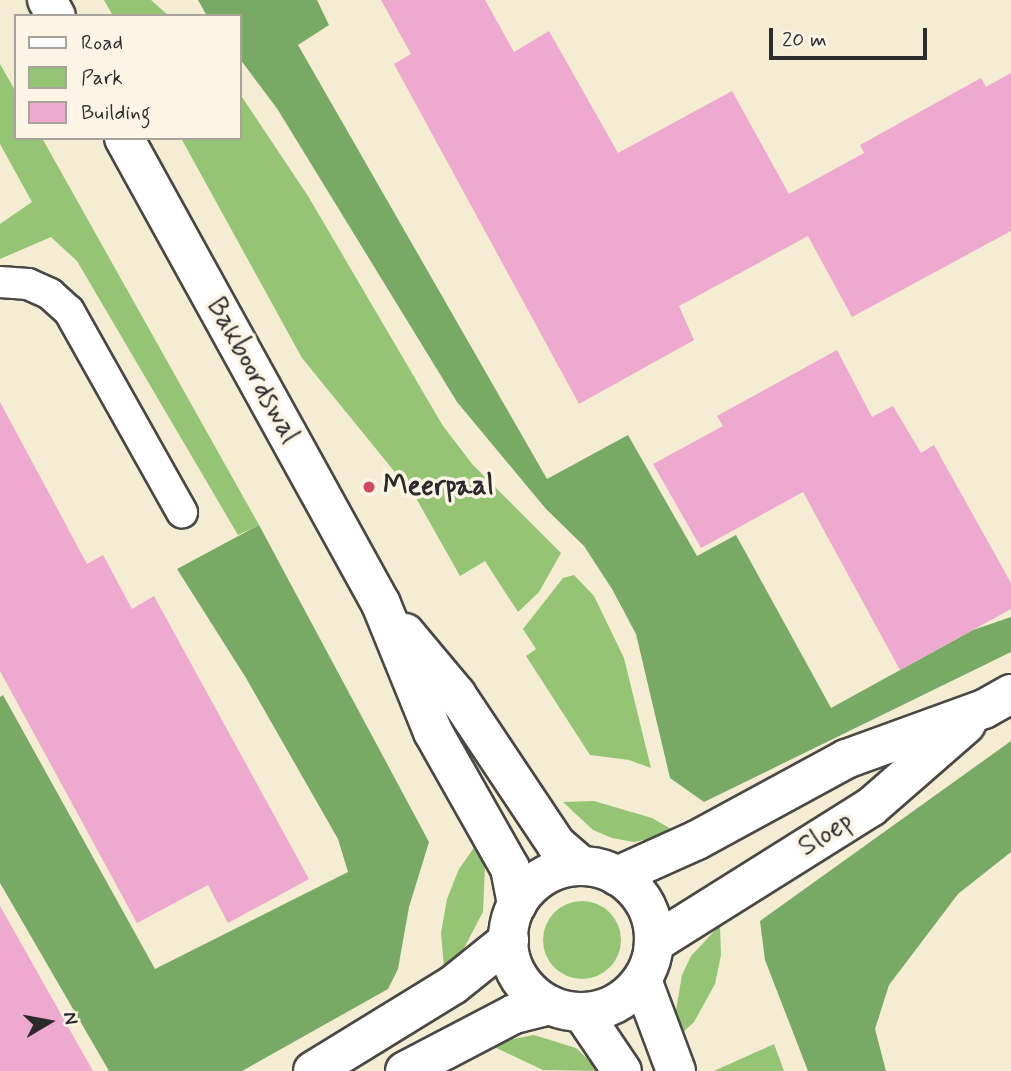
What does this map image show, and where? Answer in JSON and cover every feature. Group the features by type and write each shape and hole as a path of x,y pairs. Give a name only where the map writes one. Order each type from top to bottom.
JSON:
{"main road":[{"name":"Bakboordswal","path":"125,140 382,604 433,732 510,868 513,922"},
{"name":"Bakboordswal","path":"382,604 456,694 556,844 599,871"},
{"name":"Sloep","path":"599,871 697,840 846,759 997,702"},
{"name":"Sloep","path":"654,943 871,807 997,702"},
{"path":"313,1071 453,985 513,922 526,891 551,872 599,871 645,904 654,943 642,980 610,1007 513,1014 405,1071"},
{"path":"513,922 516,972 525,985 566,1009 622,1071"},
{"path":"642,980 676,1071"}],"lane":[{"path":"0,282 28,284 50,294 69,311 182,512"}],"green space":[{"path":"104,0 151,0 167,14 112,14"},
{"path":"198,0 317,0 329,25 298,45 547,479 628,435 697,556 736,535 831,708 973,630 1011,617 1011,652 704,802 670,778 636,634 612,589 584,546 546,509 457,402 278,110 242,62 242,14 206,14"},
{"path":"0,64 14,88 14,140 43,140 259,525 238,535 77,261 51,237 0,259 0,224 32,202 0,144"},
{"path":"242,97 308,196 443,426 473,465 561,553 539,592 518,612 485,561 460,576 416,498 302,358 182,140 242,140"},
{"path":"259,525 429,842 409,907 398,969 388,989 242,1071 109,1071 0,883 0,697 3,695 155,969 348,872 338,839 246,678 177,569"},
{"path":"574,575 594,596 624,658 651,768 629,760 590,755 526,656 536,649 523,629 563,578"},
{"path":"1011,741 1011,852 958,894 889,985 875,1029 886,1071 808,1071 765,960 760,921"},
{"path":"594,801 652,818 678,833 634,842 612,838 593,830 563,802"},
{"path":"478,842 485,865 483,912 462,952 444,967 441,933 447,899 459,869"},
{"path":"582,901 597,904 609,913 618,925 621,940 618,955 609,967 597,976 582,979 567,976 555,967 546,955 543,940 546,925 555,913 567,904"},
{"path":"720,925 721,955 715,984 694,1022 678,1037 675,1016 682,975 691,956"},
{"path":"534,1035 576,1048 600,1071 543,1070 488,1044"},
{"path":"774,1044 784,1071 714,1071"}],"building":[{"path":"381,0 485,0 514,52 549,31 618,153 732,91 789,194 864,153 860,145 981,78 986,87 1011,73 1011,231 852,317 808,236 679,306 694,340 579,404 394,64 411,54"},
{"path":"837,350 872,417 893,406 921,453 934,445 1011,583 1011,609 900,670 803,492 701,548 653,464 723,426 717,416"},
{"path":"0,402 87,564 103,555 132,609 154,596 309,879 228,923 208,885 137,923 0,671"},
{"path":"0,906 93,1071 0,1071"}],"place":[{"name":"Meerpaal","path":"369,487"}]}
